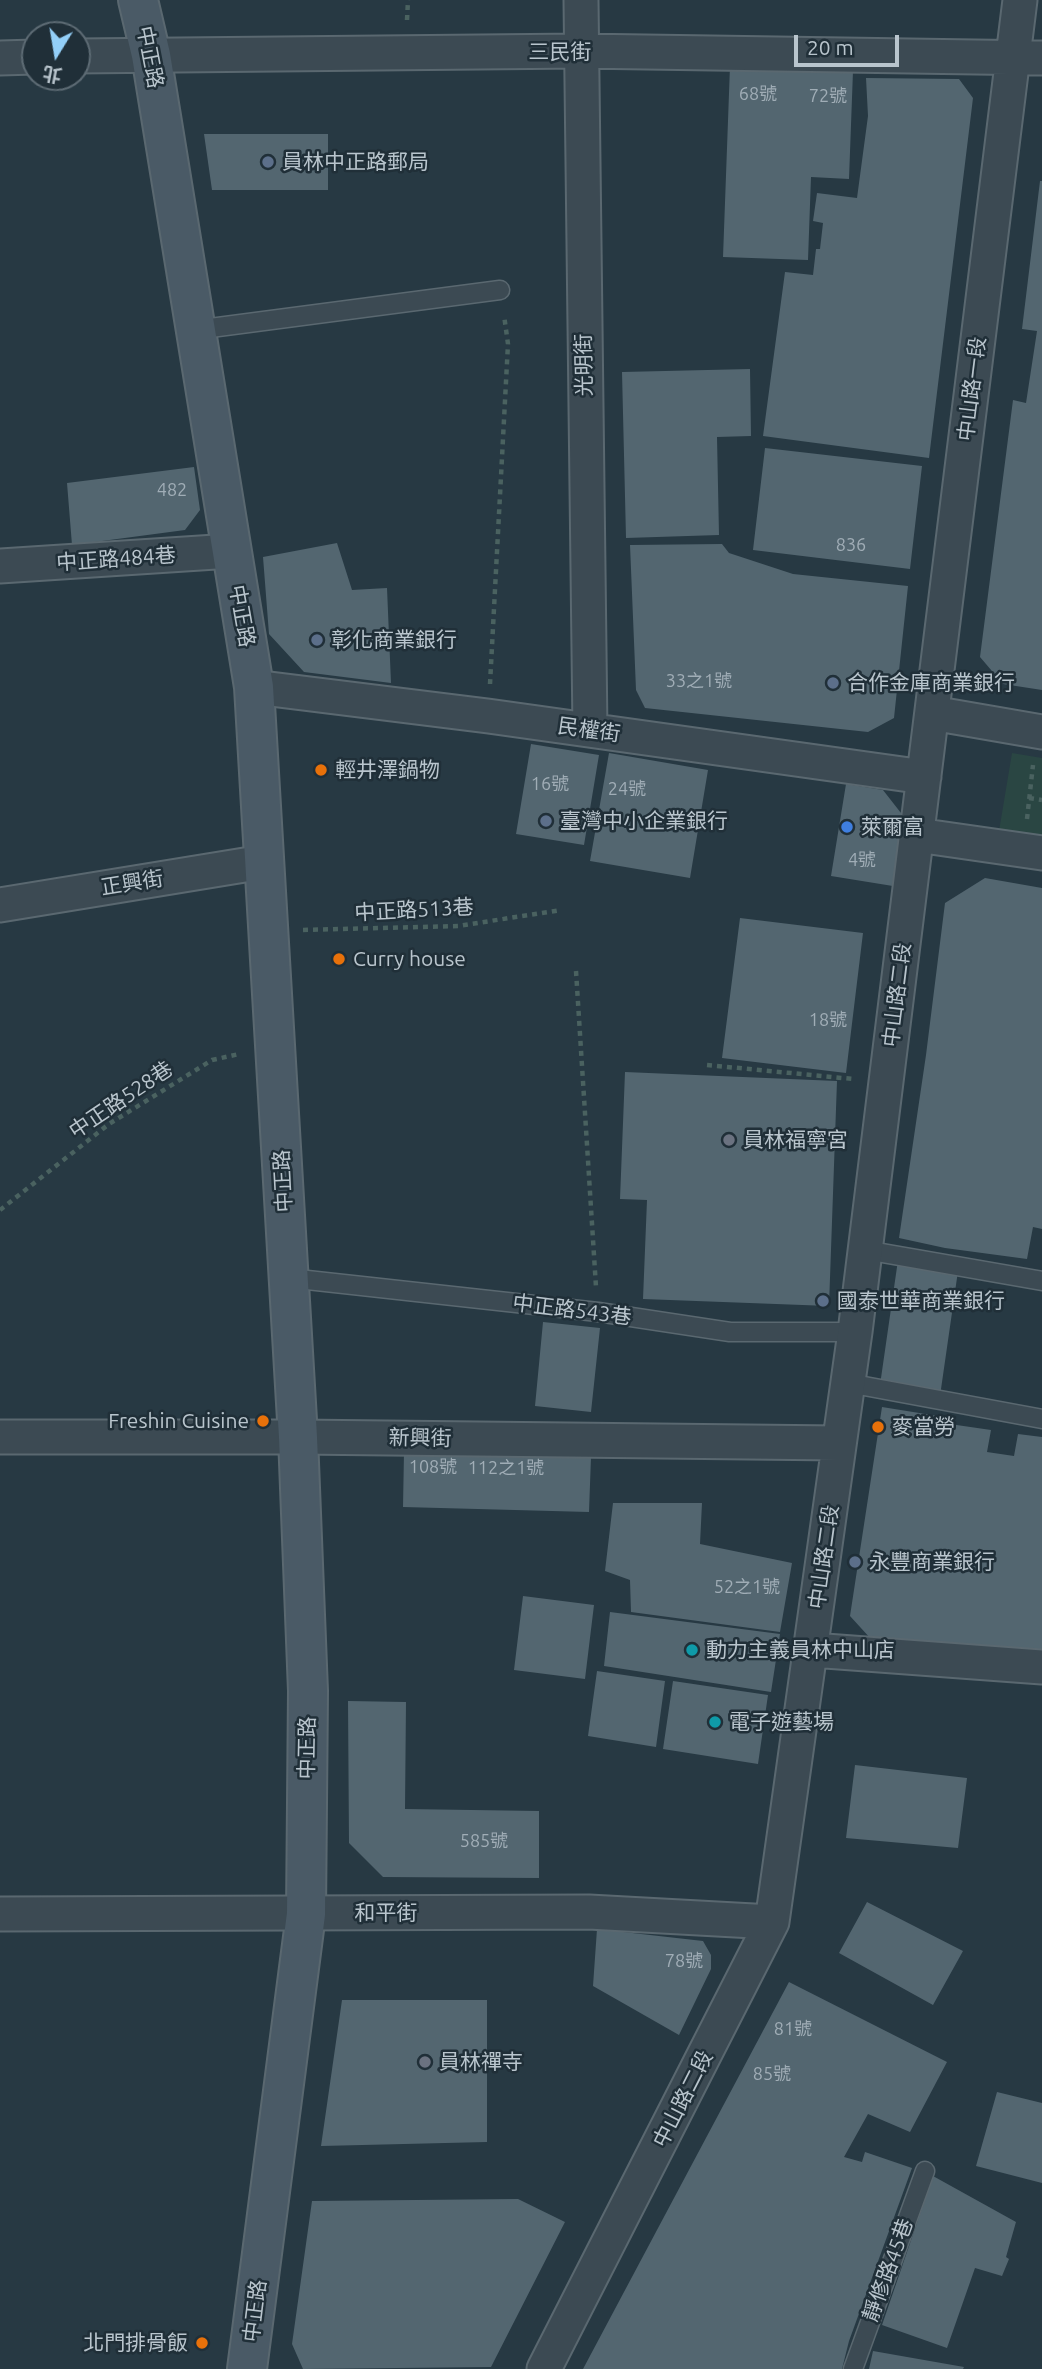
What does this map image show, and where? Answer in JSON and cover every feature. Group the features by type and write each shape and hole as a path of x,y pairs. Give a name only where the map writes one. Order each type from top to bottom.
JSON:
{"street":[{"name":"中正路","path":"138,0 151,55 254,687 298,1437 308,1691 306,1914 247,2369"},
{"name":"光明街","path":"580,0 590,730"},
{"name":"中山路一段","path":"924,777 1027,58 1020,0"},
{"name":"三民街","path":"91,56 580,51 1027,58"},
{"path":"0,58 21,57"},
{"name":"中正路484巷","path":"0,566 231,551"},
{"name":"民權街","path":"254,687 488,716 924,777"},
{"path":"932,713 1040,732"},
{"name":"中山路二段","path":"544,2369 772,1922 855,1332 924,777"},
{"path":"917,835 1032,852"},
{"name":"正興街","path":"0,905 263,862"},
{"name":"新興街","path":"0,1437 298,1437 839,1443"},
{"path":"811,1650 1042,1667"},
{"name":"和平街","path":"0,1914 589,1912 772,1922"}],"lane":[{"path":"195,330 500,290"},
{"path":"865,1250 1042,1281"},
{"name":"中正路543巷","path":"289,1278 598,1312 730,1332 855,1332"},
{"path":"848,1384 1042,1419"},
{"name":"靜修路45巷","path":"853,2369 925,2171"}],"path":[{"path":"488,716 508,344 500,290"},
{"path":"1032,852 1029,798 1040,732"},
{"path":"1029,798 1042,800"},
{"name":"中正路513巷","path":"267,930 458,926 561,910"},
{"path":"576,971 598,1312"},
{"name":"中正路528巷","path":"0,1210 109,1124 212,1059 275,1046"},
{"path":"707,1065 886,1082"}],"green space":[{"path":"1012,753 1042,758 1042,837 999,831"}],"building":[{"path":"730,66 853,71 849,179 811,177 808,260 723,257"},
{"path":"866,78 959,79 973,98 929,458 763,436 785,272 813,275 823,223 813,221 817,193 857,198 868,116"},
{"name":"員林中正路郵局","path":"204,134 328,134 328,190 212,190"},
{"path":"1040,181 1042,690 1003,684 980,657 1013,400 1026,403 1037,331 1022,329"},
{"path":"750,369 751,436 717,437 719,535 626,538 622,372"},
{"path":"765,448 922,466 910,569 753,550"},
{"path":"194,467 200,510 185,530 72,545 67,483"},
{"path":"337,543 352,590 387,588 391,683 304,672 269,634 263,557"},
{"path":"722,544 729,553 793,574 908,586 894,718 868,732 645,708 636,690 630,545"},
{"path":"531,744 599,755 584,845 516,834"},
{"path":"609,753 708,770 690,878 590,861"},
{"path":"846,784 883,790 908,822 899,887 831,876"},
{"path":"985,878 1042,888 1042,1229 1033,1227 1027,1259 945,1248 899,1238 945,903"},
{"path":"740,918 863,933 846,1073 722,1058"},
{"path":"625,1072 837,1081 829,1306 643,1299 647,1200 620,1199"},
{"path":"898,1260 958,1271 940,1396 880,1385"},
{"path":"543,1322 600,1328 591,1412 535,1406"},
{"path":"882,1407 938,1416 936,1422 991,1430 987,1452 1014,1456 1018,1434 1042,1437 1042,1655 871,1639 850,1616"},
{"path":"404,1452 591,1457 589,1512 403,1507"},
{"path":"613,1503 702,1503 700,1544 792,1563 780,1632 631,1612 630,1580 605,1571"},
{"path":"523,1596 594,1605 585,1679 514,1670"},
{"name":"動力主義員林中山店","path":"610,1612 780,1634 771,1692 604,1666"},
{"path":"597,1671 665,1681 656,1747 588,1736"},
{"name":"電子遊藝場","path":"673,1681 768,1695 758,1764 663,1749"},
{"path":"348,1701 406,1702 405,1809 539,1811 539,1878 383,1877 349,1843"},
{"path":"855,1765 967,1778 958,1848 846,1838"},
{"path":"867,1902 963,1951 933,2005 839,1953"},
{"path":"597,1929 703,1941 711,1955 711,1969 679,2035 593,1986"},
{"path":"789,1982 947,2062 910,2132 868,2114 844,2157 862,2162 865,2152 912,2168 849,2341 842,2369 583,2369"},
{"path":"342,2000 487,2000 487,2142 321,2146"},
{"path":"997,2092 1042,2103 1042,2183 976,2166"},
{"path":"933,2176 1016,2222 1006,2257 1009,2259 1002,2276 975,2268 947,2348 882,2325"},
{"path":"518,2199 565,2222 491,2367 303,2369 292,2344 312,2201"},
{"path":"873,2351 964,2367 869,2369"}],"place":[{"name":"員林中正路郵局","path":"268,162"},
{"name":"彰化商業銀行","path":"317,640"},
{"name":"合作金庫商業銀行","path":"833,683"},
{"name":"輕井澤鍋物","path":"321,770"},
{"name":"臺灣中小企業銀行","path":"546,821"},
{"name":"萊爾富","path":"847,827"},
{"name":"Curry house","path":"339,959"},
{"name":"員林福寧宮","path":"729,1140"},
{"name":"國泰世華商業銀行","path":"823,1301"},
{"name":"Freshin Cuisine","path":"263,1421"},
{"name":"麥當勞","path":"878,1427"},
{"name":"永豐商業銀行","path":"855,1562"},
{"name":"動力主義員林中山店","path":"692,1650"},
{"name":"電子遊藝場","path":"715,1722"},
{"name":"員林禪寺","path":"425,2062"},
{"name":"北門排骨飯","path":"202,2343"}]}
